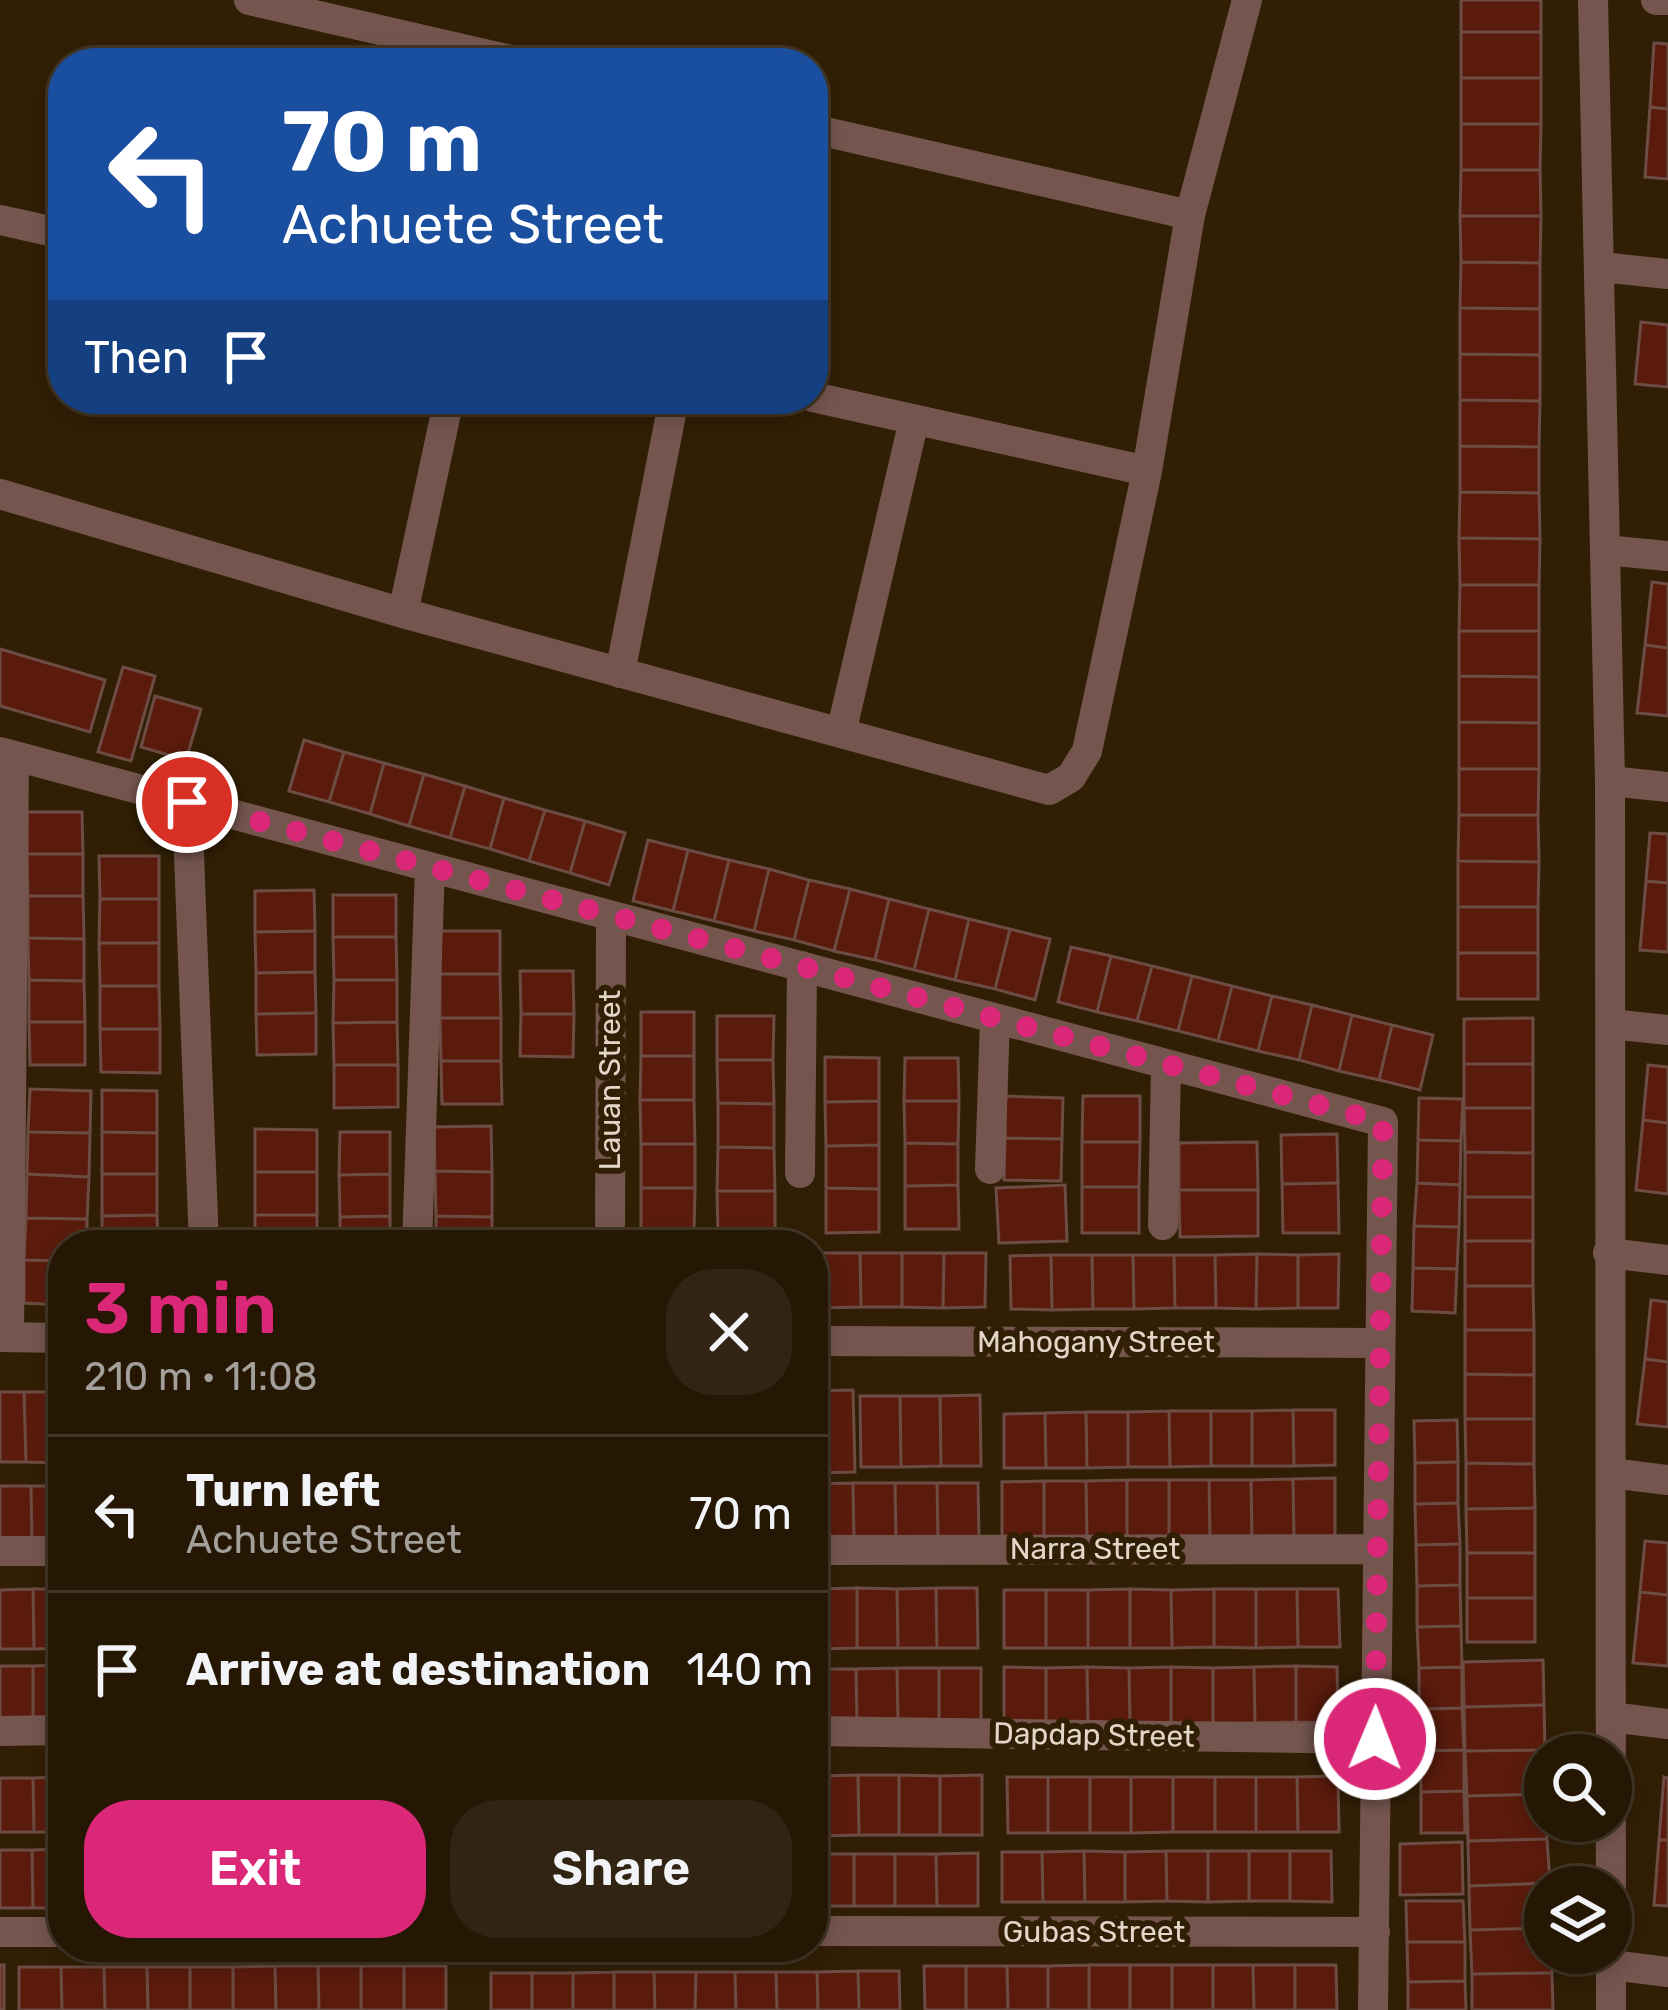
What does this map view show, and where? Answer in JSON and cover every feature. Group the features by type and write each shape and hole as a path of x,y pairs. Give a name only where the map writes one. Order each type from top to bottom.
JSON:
{"street":[{"path":"249,0 459,48"},
{"path":"0,494 403,613 1049,790 1071,777 1087,752 1147,471 1190,215 1247,0"},
{"path":"1594,0 1610,781 1612,1866"},
{"path":"1656,0 1668,0"},
{"path":"828,132 1190,215"},
{"path":"0,220 48,230"},
{"path":"1601,267 1668,274"},
{"path":"828,400 1147,471"},
{"path":"403,613 446,414"},
{"path":"620,673 671,414"},
{"path":"841,733 914,420"},
{"path":"1605,550 1668,556"},
{"path":"48,1338 4,1337 7,754 1383,1122 1373,2010"},
{"path":"1610,781 1668,787"},
{"path":"187,802 203,1230"},
{"path":"418,1230 430,867"},
{"name":"Lauan Street","path":"610,1230 611,916"},
{"path":"800,1173 802,966"},
{"path":"990,1169 994,1018"},
{"path":"1611,1024 1668,1030"},
{"path":"1163,1226 1166,1064"},
{"path":"1608,1253 1668,1261"},
{"name":"Mahogany Street","path":"828,1341 1379,1343"},
{"path":"1611,1473 1668,1480"},
{"name":"Narra Street","path":"828,1550 1377,1549"},
{"path":"0,1551 48,1551"},
{"path":"1611,1717 1668,1724"},
{"path":"0,1731 48,1730"},
{"name":"Dapdap Street","path":"828,1731 1375,1739"},
{"name":"Gubas Street","path":"828,1931 1375,1932"},
{"path":"0,1932 48,1932"},
{"path":"1632,1968 1668,1972"},
{"path":"1611,2010 1612,1974"}],"building":[{"path":"1461,0 1541,0 1541,32 1461,32"},
{"path":"1461,32 1541,32 1541,78 1461,78"},
{"path":"1654,43 1668,44 1668,109 1650,107"},
{"path":"1461,78 1541,78 1541,124 1461,124"},
{"path":"1650,107 1668,109 1668,179 1645,177"},
{"path":"1461,124 1541,124 1540,170 1461,170"},
{"path":"1461,170 1540,170 1541,216 1460,216"},
{"path":"1460,216 1541,216 1540,263 1461,262"},
{"path":"1461,262 1540,263 1540,309 1460,308"},
{"path":"1460,308 1540,309 1540,355 1460,354"},
{"path":"1641,322 1668,325 1668,387 1635,384"},
{"path":"1460,354 1540,355 1540,401 1460,400"},
{"path":"1460,400 1540,401 1539,447 1460,446"},
{"path":"1460,446 1539,447 1539,493 1460,492"},
{"path":"1460,492 1539,493 1540,539 1459,538"},
{"path":"1459,538 1540,539 1539,585 1460,585"},
{"path":"1652,582 1668,584 1668,648 1645,645"},
{"path":"1460,585 1539,585 1539,631 1459,631"},
{"path":"1459,631 1539,631 1539,677 1459,676"},
{"path":"1645,645 1668,648 1668,716 1637,713"},
{"path":"0,649 105,680 90,732 0,706"},
{"path":"123,667 155,676 131,761 98,752"},
{"path":"1459,676 1539,677 1539,723 1459,722"},
{"path":"155,696 201,709 186,760 141,747"},
{"path":"1459,722 1539,723 1539,769 1459,769"},
{"path":"304,740 344,752 329,802 289,791"},
{"path":"344,752 384,763 370,814 329,802"},
{"path":"384,763 424,774 409,826 370,814"},
{"path":"1459,769 1539,769 1538,815 1459,815"},
{"path":"424,774 465,786 450,838 409,826"},
{"path":"465,786 504,798 490,849 450,838"},
{"path":"504,798 545,810 529,861 490,849"},
{"path":"545,810 585,821 570,873 529,861"},
{"path":"27,812 82,812 83,854 27,854"},
{"path":"1459,815 1538,815 1539,862 1458,861"},
{"path":"585,821 625,833 609,885 570,873"},
{"path":"1650,833 1668,834 1668,883 1646,881"},
{"path":"648,840 688,850 673,911 633,901"},
{"path":"688,850 729,860 714,921 673,911"},
{"path":"27,854 83,854 83,896 28,896"},
{"path":"99,856 159,856 159,899 100,899"},
{"path":"729,860 769,869 754,931 714,921"},
{"path":"1458,861 1539,862 1538,907 1458,907"},
{"path":"769,869 809,880 794,940 754,931"},
{"path":"809,880 850,889 834,951 794,940"},
{"path":"1646,881 1668,883 1668,952 1640,950"},
{"path":"850,889 889,899 875,960 834,951"},
{"path":"314,890 315,931 255,932 255,891"},
{"path":"333,895 396,895 396,937 333,937"},
{"path":"28,896 83,896 84,939 28,938"},
{"path":"100,899 159,899 159,943 99,943"},
{"path":"889,899 929,909 914,970 875,960"},
{"path":"1458,907 1538,907 1538,953 1458,953"},
{"path":"929,909 969,919 955,980 914,970"},
{"path":"969,919 1010,929 995,989 955,980"},
{"path":"1010,929 1050,939 1035,1000 995,989"},
{"path":"315,931 315,972 256,973 255,932"},
{"path":"440,931 500,931 500,974 440,974"},
{"path":"333,937 396,937 397,980 334,980"},
{"path":"28,938 84,939 84,981 29,980"},
{"path":"99,943 159,943 159,986 100,986"},
{"path":"1071,947 1111,956 1097,1012 1058,1002"},
{"path":"1458,953 1538,953 1538,999 1458,999"},
{"path":"1111,956 1152,966 1137,1021 1097,1012"},
{"path":"1152,966 1192,976 1178,1031 1137,1021"},
{"path":"520,971 573,971 574,1014 521,1014"},
{"path":"315,972 316,1013 256,1014 256,973"},
{"path":"440,974 500,974 501,1018 440,1018"},
{"path":"1192,976 1232,986 1218,1041 1178,1031"},
{"path":"29,980 84,981 85,1022 29,1022"},
{"path":"334,980 397,980 397,1022 333,1023"},
{"path":"100,986 159,986 160,1029 100,1029"},
{"path":"1232,986 1272,996 1258,1051 1218,1041"},
{"path":"1272,996 1312,1005 1299,1060 1258,1051"},
{"path":"1312,1005 1352,1015 1339,1071 1299,1060"},
{"path":"641,1012 694,1012 694,1056 641,1056"},
{"path":"316,1013 316,1054 257,1055 256,1014"},
{"path":"521,1014 574,1014 573,1057 520,1056"},
{"path":"1352,1015 1392,1025 1379,1080 1339,1071"},
{"path":"717,1016 774,1016 773,1060 717,1060"},
{"path":"440,1018 501,1018 501,1061 441,1061"},
{"path":"1533,1018 1533,1064 1464,1064 1464,1019"},
{"path":"29,1022 85,1022 85,1065 30,1065"},
{"path":"397,1022 398,1065 334,1065 333,1023"},
{"path":"1392,1025 1433,1035 1420,1090 1379,1080"},
{"path":"100,1029 160,1029 160,1073 101,1072"},
{"path":"641,1056 694,1056 694,1100 640,1100"},
{"path":"825,1057 879,1058 879,1101 825,1102"},
{"path":"905,1058 958,1058 959,1101 904,1101"},
{"path":"717,1060 773,1060 774,1104 718,1103"},
{"path":"441,1061 501,1061 502,1104 442,1104"},
{"path":"1464,1064 1533,1064 1533,1108 1464,1108"},
{"path":"334,1065 398,1065 398,1107 334,1108"},
{"path":"1648,1065 1668,1067 1668,1123 1643,1120"},
{"path":"30,1089 91,1091 90,1133 28,1132"},
{"path":"102,1090 157,1091 157,1133 102,1132"},
{"path":"1005,1096 1063,1098 1062,1139 1005,1138"},
{"path":"1083,1096 1140,1096 1140,1142 1082,1142"},
{"path":"1419,1098 1463,1099 1461,1141 1418,1140"},
{"path":"640,1100 694,1100 695,1144 641,1144"},
{"path":"879,1101 879,1145 826,1146 825,1102"},
{"path":"904,1101 959,1101 958,1144 905,1143"},
{"path":"718,1103 774,1104 774,1148 718,1147"},
{"path":"1464,1108 1533,1108 1533,1153 1465,1152"},
{"path":"1643,1120 1668,1123 1668,1194 1636,1190"},
{"path":"491,1126 492,1172 435,1171 434,1127"},
{"path":"255,1129 317,1130 317,1172 255,1172"},
{"path":"28,1132 90,1133 89,1177 27,1174"},
{"path":"102,1132 157,1133 157,1174 102,1174"},
{"path":"340,1132 390,1132 390,1174 339,1175"},
{"path":"1337,1134 1338,1183 1282,1184 1281,1135"},
{"path":"1005,1138 1062,1139 1061,1181 1004,1180"},
{"path":"1418,1140 1461,1141 1460,1185 1417,1183"},
{"path":"1082,1142 1140,1142 1139,1187 1082,1187"},
{"path":"1257,1142 1258,1190 1179,1190 1179,1143"},
{"path":"905,1143 958,1144 958,1185 905,1186"},
{"path":"641,1144 695,1144 695,1188 641,1188"},
{"path":"879,1145 879,1189 826,1188 826,1146"},
{"path":"718,1147 774,1148 775,1191 717,1191"},
{"path":"1465,1152 1533,1153 1533,1197 1465,1197"},
{"path":"435,1171 492,1172 492,1217 436,1216"},
{"path":"255,1172 317,1172 317,1215 255,1215"},
{"path":"27,1174 89,1177 87,1219 26,1218"},
{"path":"102,1174 157,1174 157,1215 102,1216"},
{"path":"390,1174 390,1216 340,1217 339,1175"},
{"path":"1338,1183 1339,1233 1283,1233 1282,1184"},
{"path":"1417,1183 1460,1185 1459,1227 1414,1226"},
{"path":"958,1185 959,1229 905,1229 905,1186"},
{"path":"1065,1185 1067,1241 999,1243 996,1188"},
{"path":"1082,1187 1139,1187 1139,1233 1082,1233"},
{"path":"641,1188 695,1188 694,1230 641,1230"},
{"path":"826,1188 879,1189 879,1232 826,1230"},
{"path":"1179,1190 1258,1190 1258,1236 1180,1237"},
{"path":"717,1191 775,1191 775,1230 718,1230"},
{"path":"1465,1197 1533,1197 1533,1241 1465,1241"},
{"path":"157,1215 158,1230 102,1230 102,1216"},
{"path":"255,1215 317,1215 317,1230 255,1230"},
{"path":"390,1216 390,1230 340,1230 340,1217"},
{"path":"436,1216 492,1217 492,1230 436,1230"},
{"path":"26,1218 87,1219 87,1230 48,1230 48,1261 24,1260"},
{"path":"1414,1226 1459,1227 1457,1269 1413,1268"},
{"path":"1465,1241 1533,1241 1533,1286 1465,1286"},
{"path":"828,1253 860,1253 861,1307 828,1308"},
{"path":"860,1253 902,1253 902,1307 861,1307"},
{"path":"902,1253 944,1253 943,1308 902,1307"},
{"path":"944,1253 986,1253 985,1307 943,1308"},
{"path":"1257,1254 1298,1255 1298,1308 1256,1309"},
{"path":"1257,1254 1256,1309 1216,1308 1215,1255"},
{"path":"1339,1254 1338,1308 1298,1308 1298,1255"},
{"path":"1051,1255 1092,1255 1093,1309 1052,1310"},
{"path":"1051,1255 1052,1310 1011,1309 1010,1256"},
{"path":"1092,1255 1133,1255 1134,1309 1093,1309"},
{"path":"1133,1255 1174,1255 1175,1308 1134,1309"},
{"path":"1174,1255 1215,1255 1216,1308 1175,1308"},
{"path":"24,1260 48,1261 48,1304 24,1303"},
{"path":"1413,1268 1457,1269 1455,1313 1412,1311"},
{"path":"1465,1286 1533,1286 1534,1330 1465,1330"},
{"path":"1651,1300 1668,1302 1668,1362 1645,1359"},
{"path":"1465,1330 1534,1330 1534,1375 1465,1374"},
{"path":"1645,1359 1668,1362 1668,1427 1637,1424"},
{"path":"1465,1374 1534,1375 1534,1419 1465,1419"},
{"path":"853,1390 855,1472 828,1473 828,1391"},
{"path":"0,1392 24,1392 26,1462 0,1462"},
{"path":"24,1392 48,1392 48,1463 26,1462"},
{"path":"980,1395 981,1466 941,1466 940,1396"},
{"path":"860,1396 900,1396 901,1467 861,1467"},
{"path":"900,1396 940,1396 941,1466 901,1467"},
{"path":"1293,1410 1294,1466 1252,1466 1252,1411"},
{"path":"1293,1410 1335,1410 1335,1465 1294,1466"},
{"path":"1169,1411 1211,1411 1211,1466 1170,1467"},
{"path":"1169,1411 1170,1467 1128,1467 1128,1412"},
{"path":"1211,1411 1252,1411 1252,1466 1211,1466"},
{"path":"1086,1412 1128,1412 1128,1467 1087,1468"},
{"path":"1086,1412 1087,1468 1046,1468 1045,1413"},
{"path":"1045,1413 1046,1468 1004,1468 1004,1414"},
{"path":"1465,1419 1534,1419 1534,1464 1466,1463"},
{"path":"1457,1420 1458,1462 1415,1463 1414,1421"},
{"path":"1458,1462 1458,1503 1415,1504 1415,1463"},
{"path":"1466,1463 1534,1464 1535,1508 1466,1509"},
{"path":"1335,1478 1335,1538 1294,1538 1293,1479"},
{"path":"1293,1479 1294,1538 1252,1539 1251,1480"},
{"path":"1127,1480 1127,1540 1087,1540 1086,1481"},
{"path":"1127,1480 1169,1480 1169,1540 1127,1540"},
{"path":"1169,1480 1209,1480 1210,1539 1169,1540"},
{"path":"1209,1480 1251,1480 1252,1539 1210,1539"},
{"path":"1044,1481 1086,1481 1087,1540 1044,1540"},
{"path":"1044,1481 1044,1540 1002,1541 1002,1482"},
{"path":"853,1483 854,1540 828,1541 828,1484"},
{"path":"853,1483 895,1483 896,1540 854,1540"},
{"path":"895,1483 937,1483 938,1539 896,1540"},
{"path":"937,1483 978,1483 979,1539 938,1539"},
{"path":"0,1486 31,1486 32,1543 0,1543"},
{"path":"31,1486 48,1486 48,1542 32,1543"},
{"path":"1458,1503 1460,1544 1416,1545 1415,1504"},
{"path":"1535,1508 1535,1553 1467,1553 1466,1509"},
{"path":"1645,1541 1668,1543 1668,1595 1640,1592"},
{"path":"1460,1544 1460,1585 1417,1586 1416,1545"},
{"path":"1467,1553 1535,1553 1535,1598 1467,1598"},
{"path":"1460,1585 1461,1626 1417,1627 1417,1586"},
{"path":"857,1588 857,1648 828,1649 828,1589"},
{"path":"857,1588 897,1589 898,1648 857,1648"},
{"path":"936,1588 937,1648 898,1648 897,1589"},
{"path":"936,1588 977,1588 978,1648 937,1648"},
{"path":"33,1589 48,1589 48,1649 34,1649"},
{"path":"33,1589 34,1649 0,1649 0,1590"},
{"path":"1130,1589 1171,1590 1172,1648 1130,1648"},
{"path":"1130,1589 1130,1648 1088,1648 1088,1590"},
{"path":"1214,1589 1256,1589 1256,1648 1214,1647"},
{"path":"1214,1589 1214,1647 1172,1648 1171,1590"},
{"path":"1256,1589 1297,1589 1298,1647 1256,1648"},
{"path":"1297,1589 1338,1589 1340,1647 1298,1647"},
{"path":"1004,1590 1046,1590 1046,1648 1004,1648"},
{"path":"1046,1590 1088,1590 1088,1648 1046,1648"},
{"path":"1640,1592 1668,1595 1668,1666 1633,1663"},
{"path":"1467,1598 1535,1598 1535,1642 1467,1642"},
{"path":"1461,1626 1462,1667 1419,1668 1417,1627"},
{"path":"1543,1660 1544,1705 1464,1707 1463,1662"},
{"path":"0,1666 33,1666 33,1724 0,1724"},
{"path":"33,1666 48,1666 48,1724 33,1724"},
{"path":"1296,1666 1296,1722 1255,1723 1254,1667"},
{"path":"1296,1666 1337,1667 1338,1723 1296,1722"},
{"path":"1004,1667 1046,1668 1046,1723 1004,1724"},
{"path":"1087,1667 1088,1723 1046,1723 1046,1668"},
{"path":"1087,1667 1129,1668 1130,1723 1088,1723"},
{"path":"1171,1667 1213,1668 1213,1723 1171,1723"},
{"path":"1171,1667 1171,1723 1130,1723 1129,1668"},
{"path":"1254,1667 1255,1723 1213,1723 1213,1668"},
{"path":"1462,1667 1462,1708 1419,1709 1419,1668"},
{"path":"897,1668 939,1668 939,1722 898,1722"},
{"path":"897,1668 898,1722 857,1722 856,1669"},
{"path":"939,1668 981,1668 981,1721 939,1722"},
{"path":"828,1669 856,1669 857,1722 828,1722"},
{"path":"1544,1705 1545,1734 1524,1734 1524,1750 1465,1751 1464,1707"},
{"path":"1462,1708 1464,1750 1420,1751 1419,1709"},
{"path":"1464,1750 1464,1791 1421,1792 1420,1751"},
{"path":"1524,1750 1524,1795 1467,1796 1465,1751"},
{"path":"858,1775 859,1835 828,1836 828,1776"},
{"path":"858,1775 899,1775 899,1835 859,1835"},
{"path":"899,1775 940,1776 940,1835 899,1835"},
{"path":"982,1775 982,1835 940,1835 940,1776"},
{"path":"1338,1776 1339,1832 1298,1832 1297,1777"},
{"path":"1007,1777 1048,1777 1048,1833 1008,1833"},
{"path":"1048,1777 1090,1777 1090,1833 1048,1833"},
{"path":"1090,1777 1131,1777 1131,1833 1090,1833"},
{"path":"1131,1777 1173,1777 1173,1832 1131,1833"},
{"path":"1173,1777 1215,1777 1215,1832 1173,1832"},
{"path":"1215,1777 1256,1777 1256,1832 1215,1832"},
{"path":"1256,1777 1297,1777 1298,1832 1256,1832"},
{"path":"1664,1777 1668,1778 1668,1840 1659,1840"},
{"path":"0,1778 33,1778 34,1832 0,1832"},
{"path":"33,1778 48,1778 48,1832 34,1832"},
{"path":"1464,1791 1465,1833 1421,1833 1421,1792"},
{"path":"1524,1795 1524,1840 1468,1841 1467,1796"},
{"path":"1659,1840 1668,1840 1668,1906 1654,1905"},
{"path":"1468,1841 1547,1842 1549,1866 1524,1866 1524,1884 1469,1886"},
{"path":"1462,1842 1463,1894 1400,1895 1400,1844"},
{"path":"48,1849 48,1908 33,1908 32,1850"},
{"path":"0,1850 32,1850 33,1908 0,1908"},
{"path":"1084,1851 1085,1902 1043,1902 1042,1852"},
{"path":"1084,1851 1125,1852 1125,1902 1085,1902"},
{"path":"1166,1851 1167,1901 1125,1902 1125,1852"},
{"path":"1166,1851 1208,1851 1208,1902 1167,1901"},
{"path":"1208,1851 1249,1851 1249,1901 1208,1902"},
{"path":"1249,1851 1290,1851 1290,1901 1249,1901"},
{"path":"1290,1851 1331,1851 1332,1902 1290,1901"},
{"path":"1002,1852 1042,1852 1043,1902 1002,1902"},
{"path":"978,1853 978,1906 937,1906 936,1854"},
{"path":"828,1854 854,1854 854,1906 828,1906"},
{"path":"854,1854 895,1854 895,1906 854,1906"},
{"path":"895,1854 936,1854 937,1906 895,1906"},
{"path":"1524,1884 1524,1929 1470,1930 1469,1886"},
{"path":"1406,1901 1463,1901 1465,1942 1407,1942"},
{"path":"1524,1929 1524,1973 1472,1974 1470,1930"},
{"path":"1407,1942 1465,1942 1465,1981 1408,1982"},
{"path":"0,1965 4,1965 4,2010 0,2010"},
{"path":"1089,1965 1089,2010 1048,2010 1048,1966"},
{"path":"1089,1965 1130,1965 1130,2010 1089,2010"},
{"path":"1130,1965 1172,1965 1172,2010 1130,2010"},
{"path":"1172,1965 1213,1965 1213,2010 1172,2010"},
{"path":"1213,1965 1253,1965 1254,2010 1213,2010"},
{"path":"1253,1965 1295,1965 1295,2010 1254,2010"},
{"path":"1295,1965 1336,1965 1337,2010 1295,2010"},
{"path":"275,1966 276,2010 233,2010 233,1967"},
{"path":"275,1966 318,1966 319,2010 276,2010"},
{"path":"318,1966 361,1966 361,2010 319,2010"},
{"path":"361,1966 404,1966 404,2010 361,2010"},
{"path":"404,1966 446,1966 446,2010 404,2010"},
{"path":"924,1966 966,1966 966,2010 925,2010"},
{"path":"966,1966 1007,1966 1008,2010 966,2010"},
{"path":"1007,1966 1048,1966 1048,2010 1008,2010"},
{"path":"19,1967 61,1967 62,2010 19,2010"},
{"path":"61,1967 104,1967 105,2010 62,2010"},
{"path":"104,1967 147,1967 148,2010 105,2010"},
{"path":"147,1967 190,1967 190,2010 148,2010"},
{"path":"190,1967 233,1967 233,2010 190,2010"},
{"path":"858,1971 859,2010 818,2010 817,1972"},
{"path":"858,1971 899,1971 900,2010 859,2010"},
{"path":"614,1972 614,2010 573,2010 573,1973"},
{"path":"614,1972 654,1972 655,2010 614,2010"},
{"path":"654,1972 696,1972 695,2010 655,2010"},
{"path":"696,1972 735,1972 736,2010 695,2010"},
{"path":"735,1972 776,1972 777,2010 736,2010"},
{"path":"776,1972 817,1972 818,2010 777,2010"},
{"path":"491,1973 532,1973 532,2010 491,2010"},
{"path":"532,1973 573,1973 573,2010 532,2010"},
{"path":"1472,1974 1552,1974 1553,2010 1472,2010"},
{"path":"1465,1981 1466,2010 1408,2010 1408,1982"}],"route":[{"path":"187,802 1383,1122 1375,1739"}]}
